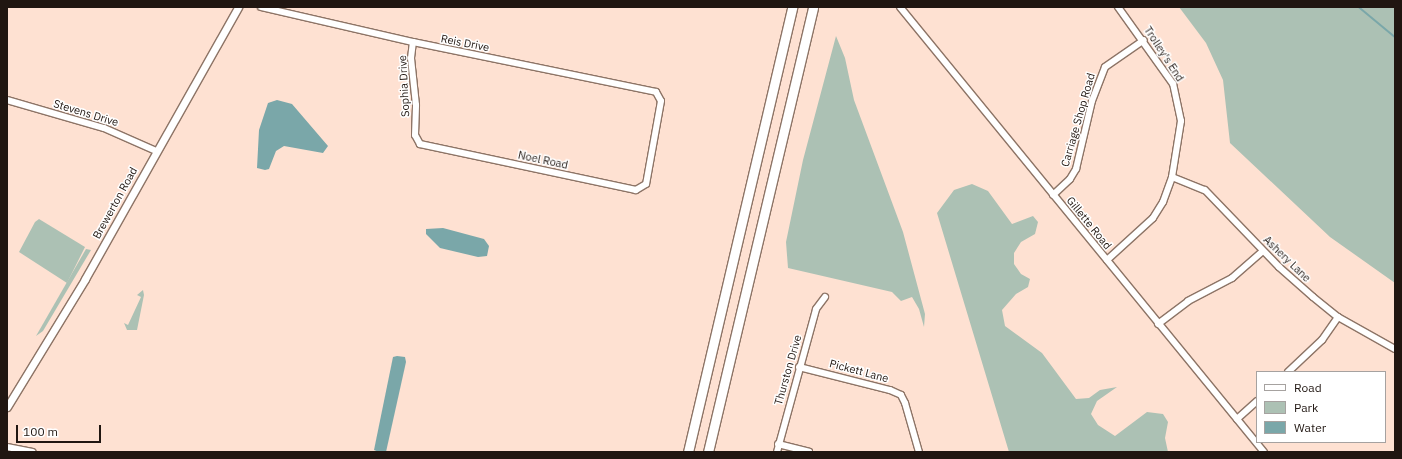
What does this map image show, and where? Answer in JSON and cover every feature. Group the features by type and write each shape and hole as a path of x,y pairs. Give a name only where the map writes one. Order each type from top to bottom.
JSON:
{"highway":[{"path":"688,452 792,7"},
{"path":"708,452 813,7"}],"main road":[{"name":"Brewerton Road","path":"7,407 85,280 238,7"}],"street":[{"name":"Reis Drive","path":"261,7 413,42 652,91 660,96 661,101 648,176"},
{"name":"Gillette Road","path":"900,7 1256,442"},
{"name":"Trolley's End","path":"1107,260 1153,218 1163,202 1172,177 1180,129 1178,96 1166,72 1144,40 1118,7"},
{"name":"Carriage Shop Road","path":"1053,195 1070,179 1076,169 1092,101 1105,67 1144,40"},
{"name":"Sophia Drive","path":"413,42 411,58 416,105 415,135 420,144 427,146"},
{"name":"Stevens Drive","path":"7,100 104,128 156,152"},
{"name":"Noel Road","path":"427,146 636,190 642,189 648,176"},
{"name":"Ashery Lane","path":"1172,177 1205,190 1263,250 1338,317 1395,349"},
{"path":"1158,324 1188,301 1232,278 1263,250"},
{"name":"Thurston Drive","path":"777,452 816,309 825,297"},
{"path":"1289,371 1322,340 1338,317"},
{"name":"Pickett Lane","path":"800,367 890,390 901,395 906,403 918,452"},
{"path":"1237,419 1256,402"},
{"name":"Gillette Road","path":"1257,443 1264,452"},
{"path":"778,444 808,452"},
{"path":"7,447 33,452"}],"green space":[{"path":"1179,7 1395,7 1395,283 1330,237 1230,143 1223,80 1206,43"},
{"path":"836,36 845,58 854,100 903,232 925,314 924,327 919,309 912,297 901,301 892,292 788,268 786,242 803,160"},
{"path":"972,184 988,191 1012,224 1033,216 1038,222 1035,234 1021,242 1014,253 1014,264 1021,274 1030,279 1028,287 1016,294 1002,310 1005,326 1042,353 1076,399 1089,398 1100,390 1117,387 1097,401 1091,414 1098,425 1115,436 1147,412 1163,414 1168,422 1165,438 1168,452 1009,452 937,213 954,190"},
{"path":"39,219 85,247 67,283 19,252 35,222"},
{"path":"86,249 91,250 43,331 36,336"},
{"path":"143,290 144,295 137,330 127,330 124,323 128,325 141,297 137,295"}],"water":[{"path":"277,100 292,104 328,146 323,153 284,146 276,151 269,169 265,170 257,168 259,130 268,103"},
{"path":"443,228 484,239 489,246 487,256 478,257 440,248 426,234 426,229"},
{"path":"393,357 405,357 406,362 386,452 379,452 374,450"}],"waterway":[{"path":"1359,7 1395,37"}]}
